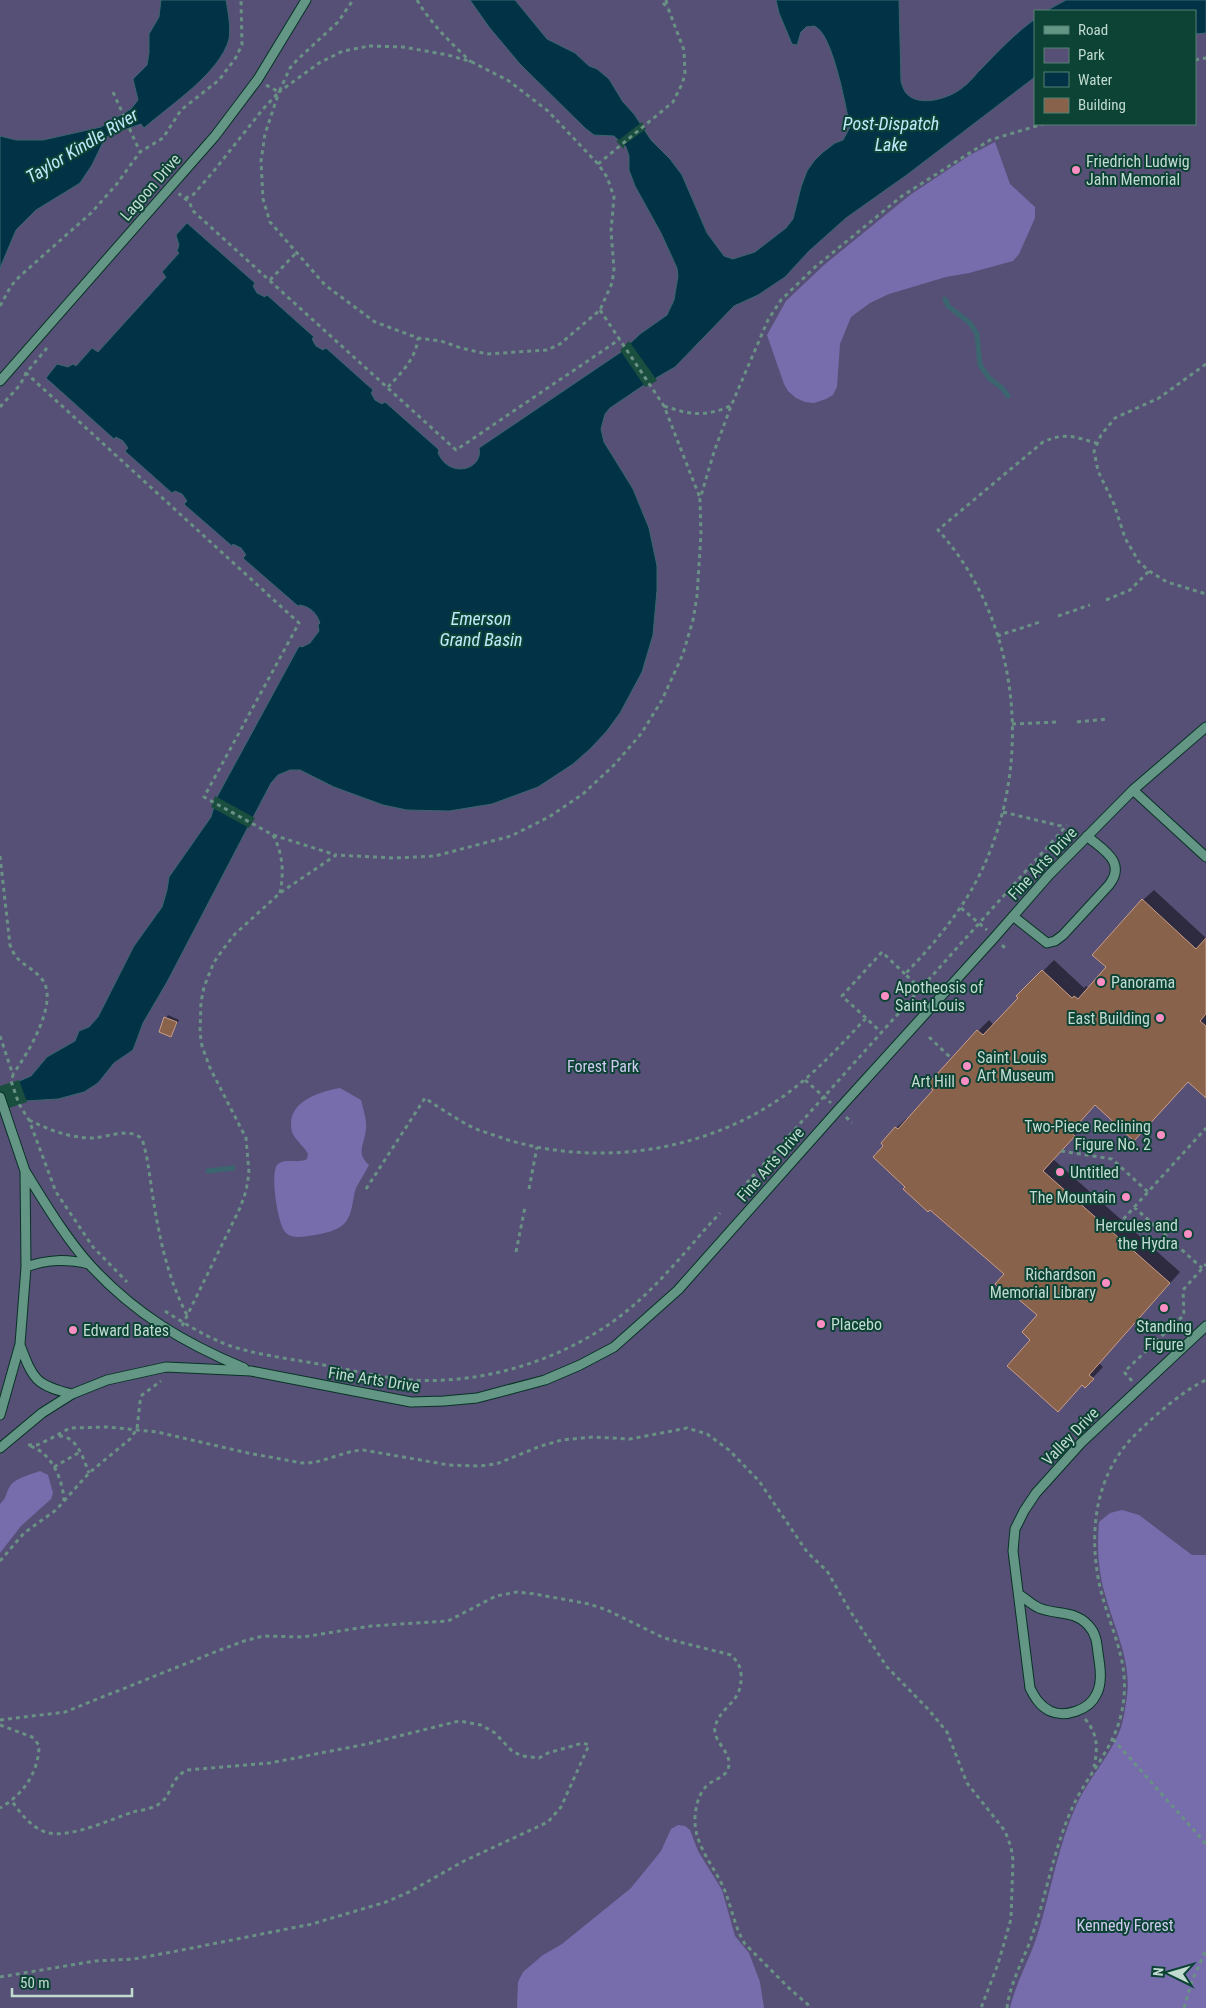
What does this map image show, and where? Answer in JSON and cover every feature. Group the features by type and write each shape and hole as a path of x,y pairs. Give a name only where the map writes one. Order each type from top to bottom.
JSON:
{"street":[{"name":"Lagoon Drive","path":"0,381 221,129 258,79 306,0"},
{"name":"Fine Arts Drive","path":"0,1448 42,1413 72,1394 107,1380 166,1367 251,1371 411,1402 444,1401 477,1398 545,1380 580,1365 614,1347 678,1290 838,1110 1087,836 1133,790 1206,727"},
{"path":"1133,790 1206,857"},
{"path":"1013,916 1046,943 1055,941 1063,936 1114,878 1116,871 1112,858 1087,836"},
{"path":"0,1097 25,1171 26,1267 20,1344 0,1416"},
{"name":"Fine Arts Drive","path":"25,1171 64,1232 89,1264 139,1310 178,1337 204,1351 251,1371"},
{"path":"26,1267 42,1261 61,1260 89,1264"},
{"name":"Valley Drive","path":"1078,1710 1058,1713 1049,1711 1035,1698 1030,1688 1013,1540 1015,1529 1021,1516 1036,1494 1081,1443 1206,1326"},
{"path":"20,1344 29,1370 39,1382 51,1389 72,1394"},
{"path":"1020,1596 1038,1607 1080,1618 1090,1627 1096,1638 1100,1684 1096,1695 1089,1704 1078,1710"}],"path":[{"path":"0,306 11,286 19,277 91,213 116,185 140,152 163,138 178,112 219,80 240,51 243,38 241,0"},
{"path":"185,198 192,196 279,92 320,63 342,51 361,47 412,48 441,53 472,62 524,91 548,111 598,164 610,184 614,202 611,231 614,269 612,283 600,310 560,344 546,350 486,354 441,341 418,338 375,322 353,307 325,285 270,222 262,192 261,161 264,143 279,92 290,68 334,26 353,0"},
{"path":"417,0 424,13 439,30 472,62"},
{"path":"660,0 668,8"},
{"path":"598,164 673,102 679,93 685,74 684,50 666,0"},
{"path":"113,92 121,114 140,152"},
{"path":"26,373 299,623 204,797 273,835 336,855 394,858 435,856 511,836 549,817 583,794 614,765 640,734 658,707 683,654 693,620 697,596 701,534 700,499 714,452 730,406 768,320 781,300 814,268 902,196 940,170 990,140 1040,125"},
{"path":"174,201 180,194 185,198 190,203 192,210 456,450 621,340"},
{"path":"270,280 296,253"},
{"path":"600,310 664,406 700,499"},
{"path":"388,387 410,362 415,352 418,338"},
{"path":"0,407 20,386 26,373 52,343"},
{"path":"1206,364 1159,398 1115,418 1106,427 1096,443 1094,452 1098,471 1114,504 1125,538 1139,562 1149,571 1167,582 1206,594"},
{"path":"664,406 678,411 702,414 713,413 730,406"},
{"path":"905,974 937,939 961,908 987,859 1003,812 1011,761 1012,724 1008,681 997,636 986,606 963,561 938,530 1043,442 1057,436 1070,436 1096,443"},
{"path":"1106,600 1130,590 1149,571"},
{"path":"1058,616 1090,605"},
{"path":"997,636 1040,622"},
{"path":"1077,722 1108,719"},
{"path":"1012,724 1058,722"},
{"path":"736,1194 1065,827 1003,812"},
{"path":"273,835 281,853 283,870 280,893"},
{"path":"178,1337 240,1208 246,1191 249,1173 246,1138 210,1068 202,1046 200,1017 203,994 214,962 230,941 280,893 336,855"},
{"path":"0,856 10,945 13,954 43,980 47,989 45,1012 26,1055 12,1075 11,1081 60,1200 93,1247 129,1284"},
{"path":"961,908 987,931"},
{"path":"882,1033 842,996 882,952 921,989"},
{"path":"366,1190 425,1098 476,1128 537,1147 600,1153 627,1152 668,1146 714,1133 746,1119 777,1100 805,1080 834,1053 866,1018"},
{"path":"0,1036 12,1075"},
{"path":"929,1036 952,1058"},
{"path":"805,1080 831,1103"},
{"path":"28,1120 44,1128 68,1135 92,1138 127,1133 138,1135 142,1139 154,1207 171,1278 178,1297 188,1315"},
{"path":"1118,1224 1206,1128"},
{"path":"529,1189 537,1147"},
{"path":"1061,1151 1112,1159 1148,1192"},
{"path":"1134,1206 1202,1268"},
{"path":"516,1252 525,1207"},
{"path":"158,1307 218,1341 231,1346 391,1378 435,1381 488,1374 519,1366 580,1342 618,1318 652,1288 720,1213"},
{"path":"1139,1389 1124,1372 1184,1315 1183,1290 1206,1264"},
{"path":"0,1561 24,1534 56,1510 89,1473 125,1444 137,1429 142,1395 162,1380 166,1367"},
{"path":"28,1445 37,1444 58,1436 70,1428 108,1427 157,1432 248,1453 302,1463 311,1463 346,1452 363,1450 464,1467 496,1464 551,1442 577,1438 630,1439 687,1428 697,1430 718,1441 759,1482 807,1552 827,1571 887,1668 928,1709 947,1732 967,1783 1005,1831 1011,1847 1013,1860 1011,1918 998,1964 981,2008"},
{"path":"58,1436 67,1436 73,1440 89,1473"},
{"path":"22,1444 33,1446 54,1467 60,1479 64,1501"},
{"path":"54,1467 80,1452"},
{"path":"0,1720 65,1712 220,1650 263,1636 303,1637 371,1626 448,1621 496,1596 512,1593 535,1594 573,1600 607,1610 657,1636 731,1655 737,1661 741,1677 739,1695 723,1712 715,1729 715,1736 728,1758 728,1770 702,1791 697,1803 695,1819 697,1833 702,1847 726,1892 740,1936 756,1956 812,2008"},
{"path":"1078,1710 1094,1731 1097,1747 1094,1770"},
{"path":"0,1977 94,1961 125,1960 153,1956 312,1924 386,1902 548,1822 561,1807 589,1745 583,1743 548,1753 539,1758 522,1756 512,1751 495,1734 481,1725 459,1721 360,1746 257,1765 187,1770 180,1774 160,1803 87,1828 58,1834 48,1833 38,1828 20,1813 12,1801"},
{"path":"0,1725 32,1737 39,1745 39,1758 31,1778 12,1801 0,1808"},
{"path":"1113,1739 1206,1844"},
{"path":"1184,2008 1192,1981 1206,1950"}],"green space":[{"name":"Forest Park","path":"0,0 1206,0 1206,2008 0,2008"},
{"path":"995,142 1010,184 1035,207 1035,218 1019,254 1013,261 946,277 889,294 870,303 851,317 840,344 837,387 833,395 814,403 796,398 788,391 784,384 767,335 786,301 824,265 910,195 970,155"},
{"path":"340,1088 361,1100 366,1125 362,1156 369,1165 356,1188 351,1212 344,1224 334,1230 304,1237 289,1235 283,1229 280,1221 274,1177 275,1169 281,1162 307,1159 308,1154 292,1132 291,1122 293,1113 305,1100 322,1092"},
{"path":"40,1471 48,1475 53,1493 51,1499 21,1526 0,1553 0,1504 12,1483"},
{"name":"Kennedy Forest","path":"1122,1510 1139,1515 1192,1555 1206,1555 1206,2008 1010,2008 1038,1933 1059,1853 1070,1821 1086,1787 1115,1740 1123,1718 1127,1697 1127,1670 1103,1585 1099,1567 1098,1540 1099,1522 1110,1513"},
{"path":"678,1825 685,1826 690,1830 698,1851 722,1890 735,1936 749,1953 760,1982 764,2008 517,2008 518,1982 523,1972 543,1955 562,1944 631,1888 661,1851 671,1829"}],"water":[{"name":"Taylor Kindle River","path":"161,0 226,0 230,34 224,52 216,64 193,88 144,128 141,124 111,134 105,138 92,165 80,183 36,210 16,230 0,268 0,136 16,140 43,140 101,127 131,109 138,100 133,79 147,65 149,34 159,17"},
{"name":"Emerson Grand Basin","path":"470,0 515,0 547,39 575,53 589,66 597,69 609,79 623,102 634,114 651,140 670,159 682,175 707,233 724,256 733,259 755,252 786,228 793,219 807,171 822,153 835,143 843,140 850,127 838,72 833,56 821,31 814,26 806,27 801,32 797,45 792,44 779,13 776,0 899,0 901,82 907,94 914,99 928,101 943,98 957,92 1008,41 1034,20 1034,78 908,174 846,218 809,251 785,277 758,295 734,306 675,367 644,385 610,408 605,414 601,429 604,442 633,489 649,528 657,566 657,590 653,635 642,672 620,713 590,749 573,764 538,787 492,804 449,811 407,810 383,805 334,787 300,770 290,770 278,775 271,783 167,982 143,1023 133,1050 114,1063 98,1083 84,1092 58,1099 25,1101 17,1082 31,1076 47,1057 75,1041 79,1031 89,1027 98,1017 134,946 162,907 169,877 211,817 217,797 298,648 310,643 319,631 318,625 320,623 317,616 310,609 298,606 245,560 243,558 246,555 241,548 233,544 232,546 186,506 184,504 187,501 182,494 175,491 172,493 127,453 125,451 128,448 123,441 116,437 114,439 46,378 57,364 68,367 73,364 76,366 92,348 98,352 166,277 162,272 179,253 177,251 179,245 176,235 187,223 255,283 253,286 257,293 265,297 267,295 314,337 312,339 316,346 323,350 326,348 373,390 371,393 375,400 382,404 385,402 439,450 438,453 443,461 450,467 458,469 471,466 479,455 479,448 621,352 640,334 667,315 674,300 678,276 677,268 661,233 635,186 629,170 629,156 626,147 614,136 594,135 585,128 520,64 489,27"},
{"path":"1066,0 1206,0 1206,33 1196,34 1196,10 1048,10"}],"pier":[{"path":"642,122 646,129 624,145 624,149 616,141"},
{"path":"629,341 657,381 645,387 620,350"},
{"path":"215,796 255,818 249,828 211,807"},
{"path":"19,1080 27,1102 0,1111 0,1086"}],"building":[{"path":"1142,899 1196,949 1206,938 1206,1014 1200,1021 1206,1026 1206,1098 1188,1082 1134,1141 1095,1105 1071,1132 1075,1136 1043,1171 1170,1283 1089,1375 1094,1379 1085,1388 1082,1385 1058,1412 1007,1366 1030,1340 1022,1332 1037,1315 1010,1292 1008,1295 995,1284 1004,1274 930,1210 928,1212 873,1157 883,1146 881,1143 895,1127 898,1129 933,1090 927,1085 977,1030 983,1035 1018,998 1016,996 1042,970 1072,998 1074,996 1078,999 1106,967 1092,955"},
{"path":"164,1017 177,1022 171,1037 159,1032"}],"waterway":[{"path":"945,299 948,306 970,323 977,334 980,365 989,378 1002,388 1008,396"},
{"path":"208,1171 233,1168"}],"place":[{"name":"Friedrich Ludwig Jahn Memorial","path":"1076,170"},
{"name":"Panorama","path":"1101,982"},
{"name":"Apotheosis of Saint Louis","path":"885,996"},
{"name":"East Building","path":"1160,1018"},
{"name":"Saint Louis Art Museum","path":"967,1066"},
{"name":"Art Hill","path":"965,1081"},
{"name":"Two-Piece Reclining Figure No. 2","path":"1161,1135"},
{"name":"Untitled","path":"1060,1172"},
{"name":"The Mountain","path":"1126,1197"},
{"name":"Hercules and the Hydra","path":"1188,1234"},
{"name":"Richardson Memorial Library","path":"1106,1283"},
{"name":"Standing Figure","path":"1164,1308"},
{"name":"Placebo","path":"821,1324"},
{"name":"Edward Bates","path":"73,1330"}],"water label":[{"name":"Post-Dispatch Lake","path":"891,134"}]}
